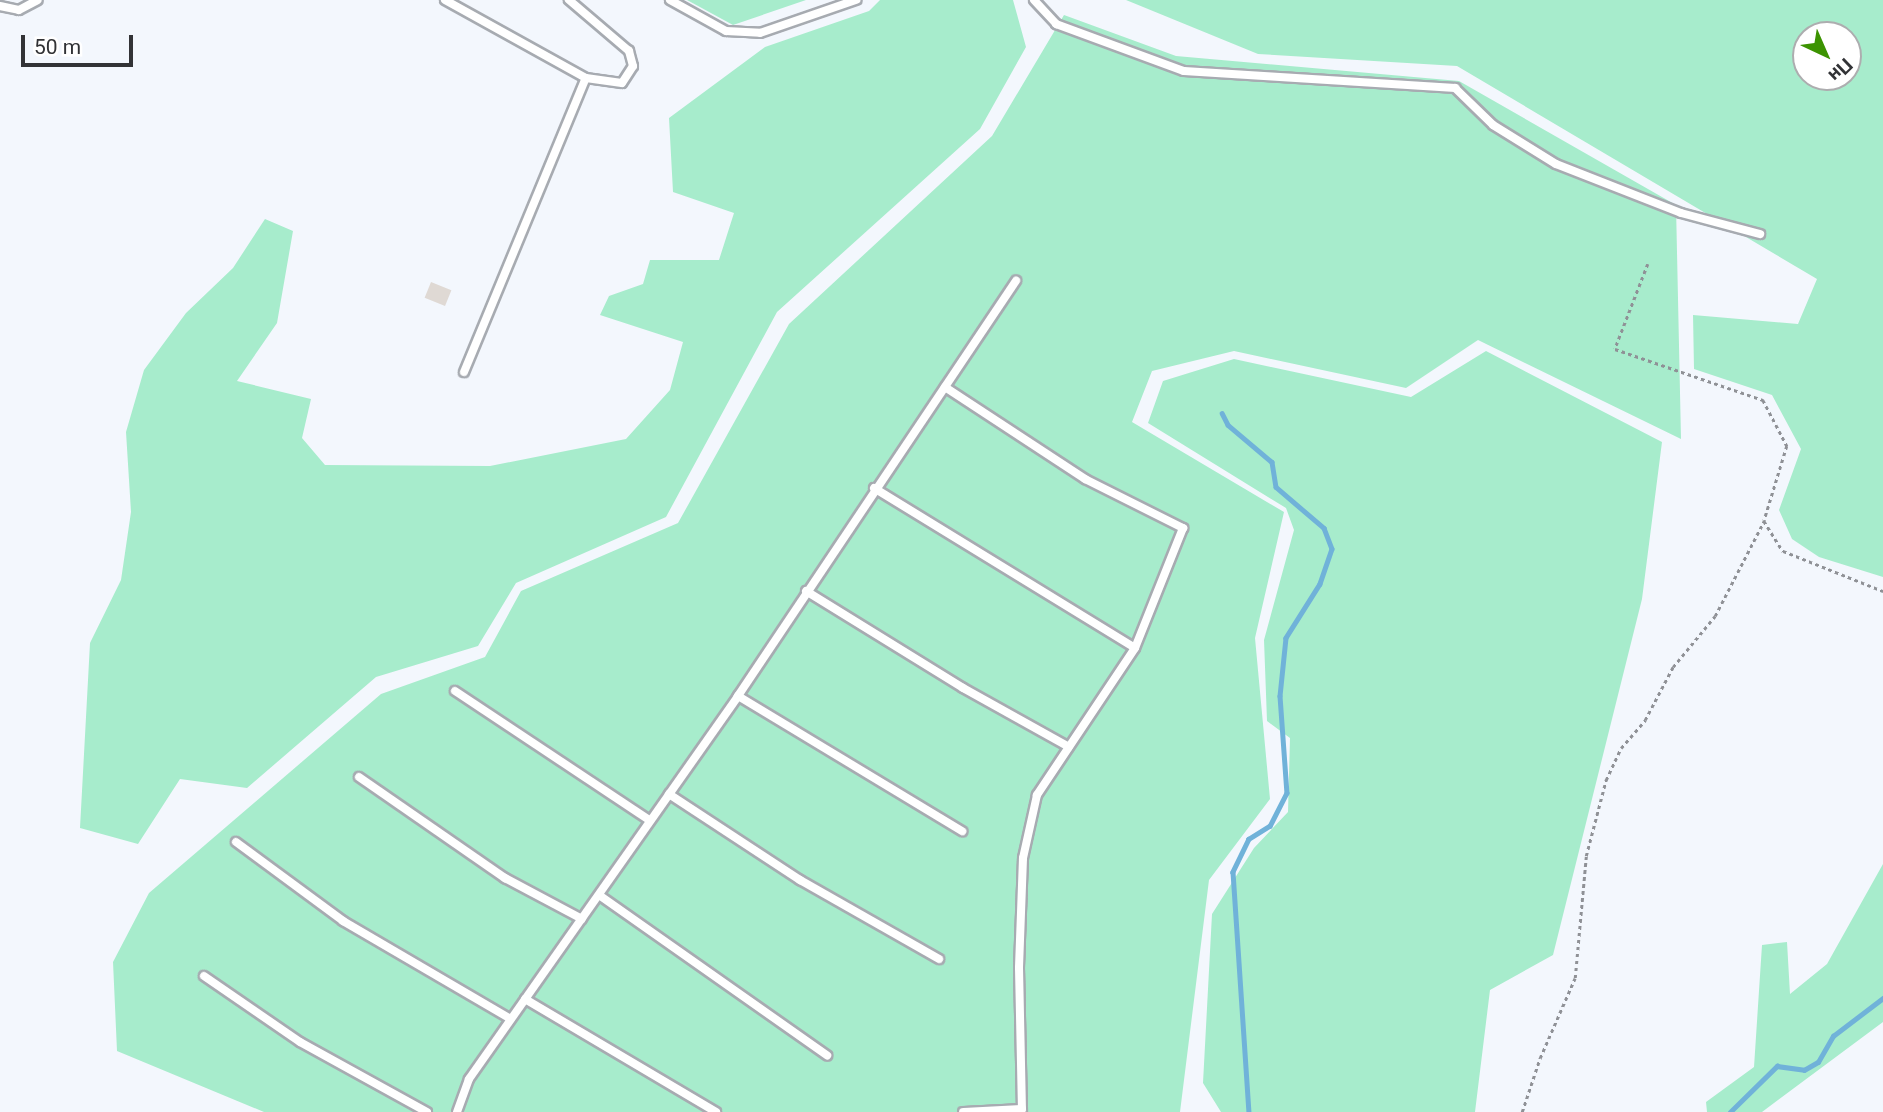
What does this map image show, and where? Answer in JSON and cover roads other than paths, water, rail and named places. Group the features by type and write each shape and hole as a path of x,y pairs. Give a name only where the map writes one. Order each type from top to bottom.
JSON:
{"lane":[{"path":"0,6 19,10 38,0"},
{"path":"445,0 586,78 622,83 632,66 629,51 569,0"},
{"path":"670,0 726,31 760,33 856,0"},
{"path":"1034,0 1056,24 1184,71 1455,88 1493,125 1556,164 1681,213 1760,233"},
{"path":"464,372 586,78"},
{"path":"457,1112 469,1079 738,696 874,488 1016,281"},
{"path":"944,387 1084,479 1183,528 1135,648 1037,795 1023,858 1019,968 1022,1109 963,1112"},
{"path":"874,488 1135,648"},
{"path":"806,590 963,688 1069,747"},
{"path":"455,691 649,820"},
{"path":"738,696 962,831"},
{"path":"359,777 505,878 582,919"},
{"path":"669,794 800,880 939,959"},
{"path":"236,842 343,921 510,1019"},
{"path":"598,895 827,1055"},
{"path":"204,976 300,1042 428,1112"},
{"path":"525,999 716,1112"}],"waterway":[{"path":"1222,413 1228,425 1272,462 1276,487 1324,528 1332,549 1320,584 1286,638 1280,696 1287,793 1270,826 1249,839 1233,872 1249,1112"},
{"path":"1730,1112 1777,1066 1804,1070 1818,1062 1833,1036 1883,998"}]}
